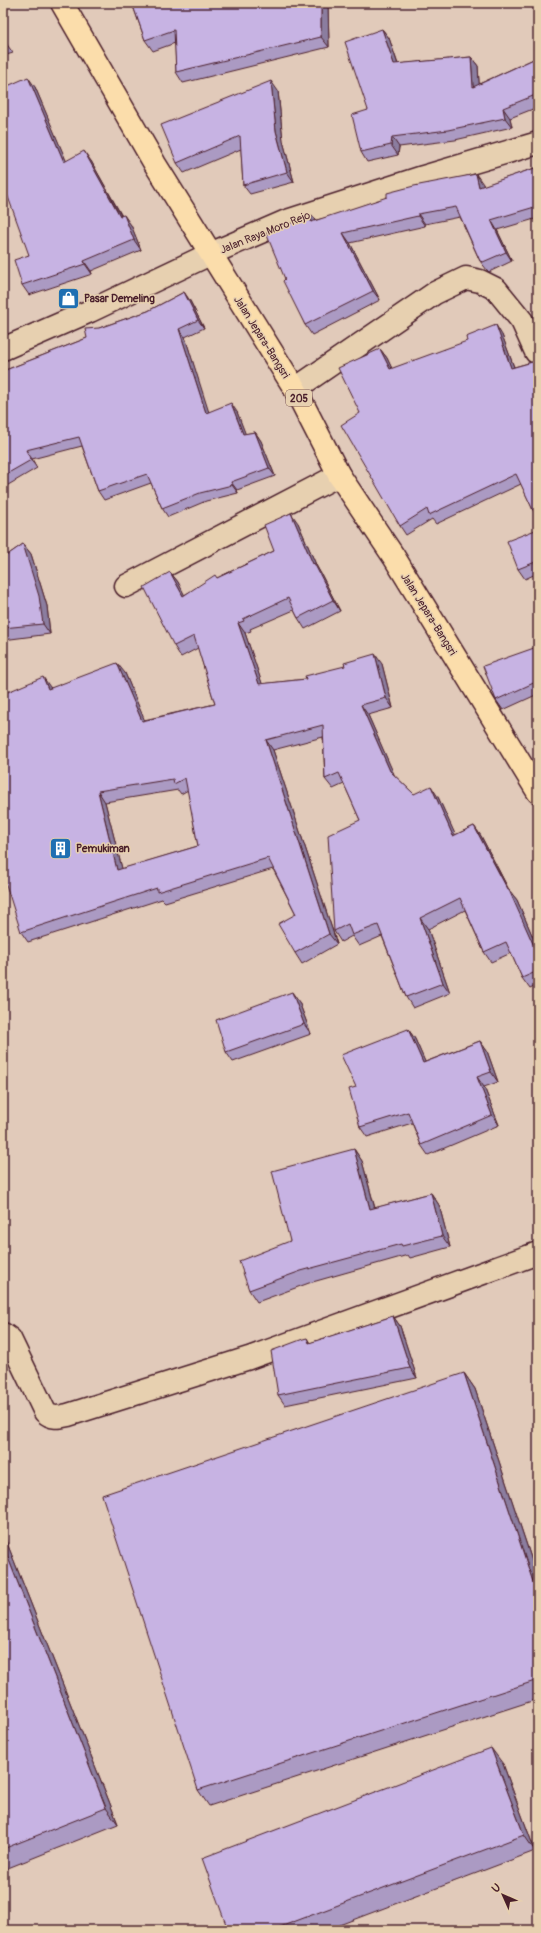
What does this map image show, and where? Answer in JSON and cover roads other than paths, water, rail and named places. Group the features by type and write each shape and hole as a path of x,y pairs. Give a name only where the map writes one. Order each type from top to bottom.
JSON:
{"main road":[{"name":"Jalan Jepara-Bangsri","path":"62,3 155,164 295,389 339,475 394,557 538,792"}],"street":[{"name":"Jalan Raya Moro Rejo","path":"3,349 90,311 210,254 284,222 423,177 538,143"},
{"path":"295,389 435,293 466,278 480,281 496,289 522,321 536,352"},
{"path":"126,586 339,475"},
{"path":"3,1334 10,1339 45,1412 49,1416 68,1416 249,1358 538,1253"}],"place":[{"name":"Pasar Demeling","path":"69,298"},
{"name":"Pemukiman","path":"60,848"}]}
